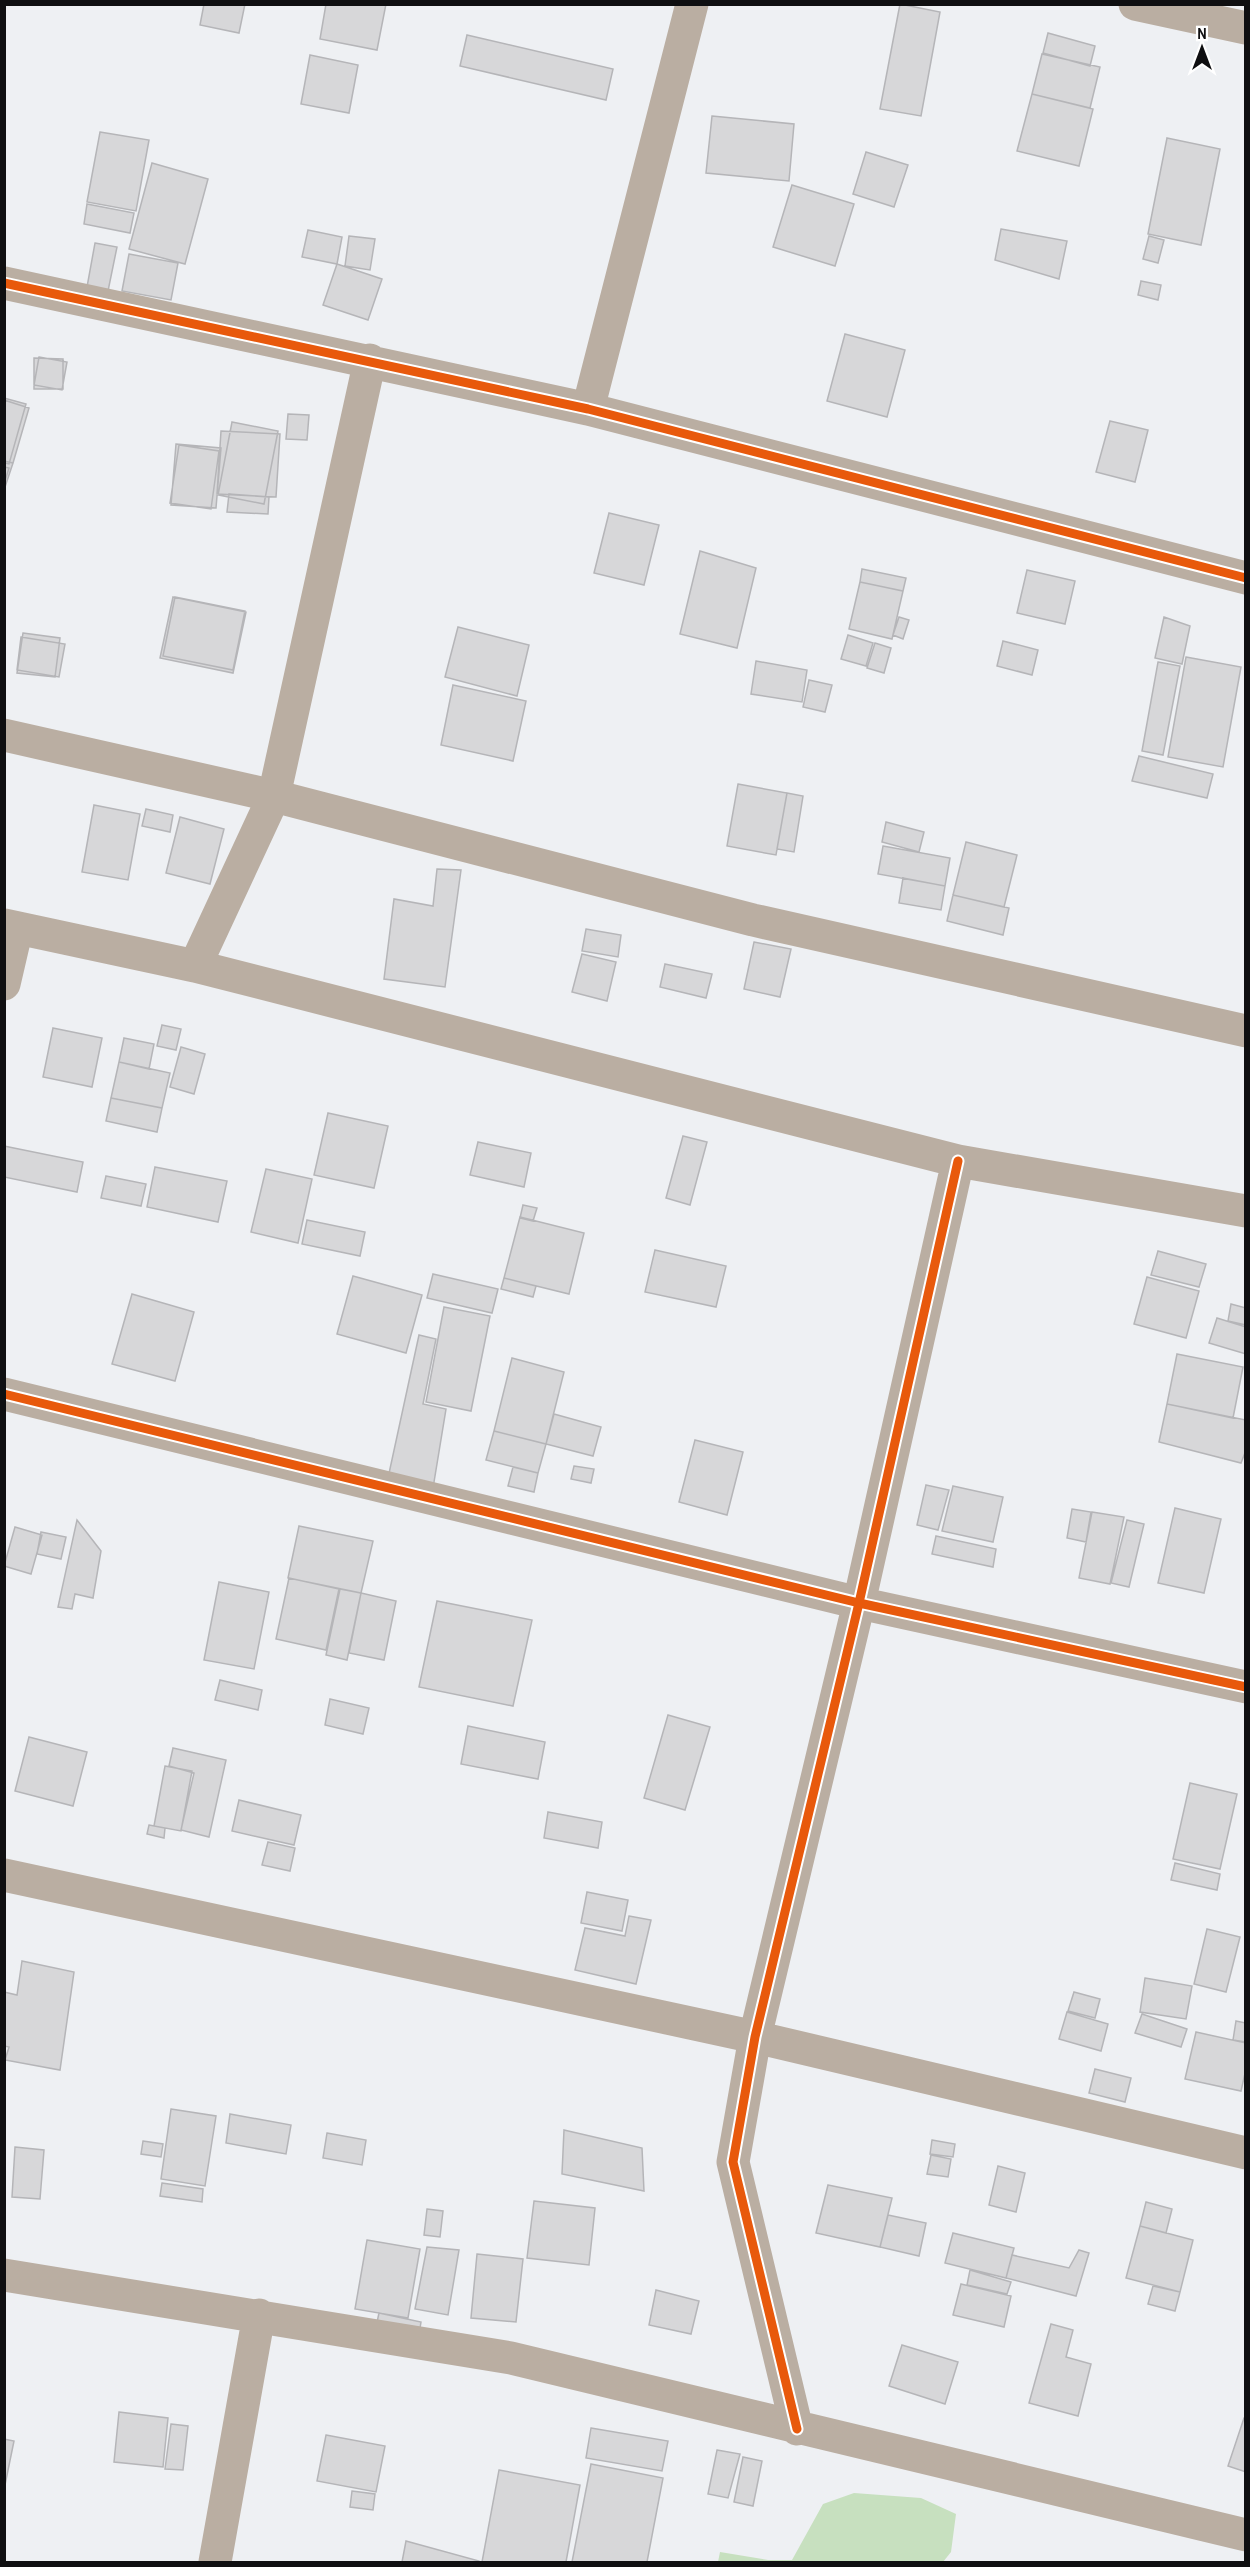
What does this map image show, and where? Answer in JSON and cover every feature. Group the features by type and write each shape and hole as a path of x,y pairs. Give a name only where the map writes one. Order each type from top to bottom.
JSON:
{"street":[{"path":"588,408 692,4"},
{"path":"1135,4 1245,28"},
{"path":"4,284 588,408 1245,578"},
{"path":"195,966 274,796 370,360"},
{"path":"4,735 274,796 753,920 1245,1031"},
{"path":"4,984 10,926 195,966 958,1161 1244,1206"},
{"path":"797,2428 733,2163 755,2037 859,1603 958,1161"},
{"path":"4,1394 859,1603 1245,1687"},
{"path":"4,1875 755,2037 1245,2153"},
{"path":"4,2275 511,2358 1245,2535"},
{"path":"214,2562 259,2315"}],"green space":[{"path":"854,2493 921,2498 956,2514 951,2552 943,2562 718,2562 720,2552 768,2560 792,2560 823,2504"}],"building":[{"path":"204,4 245,4 239,33 200,25"},
{"path":"326,4 386,4 377,50 320,39"},
{"path":"900,4 940,12 921,116 880,109"},
{"path":"1048,33 1095,46 1090,66 1043,53"},
{"path":"467,35 613,69 606,100 460,66"},
{"path":"1042,54 1100,67 1090,108 1032,94"},
{"path":"310,55 358,65 349,113 301,104"},
{"path":"1032,94 1093,109 1079,166 1017,151"},
{"path":"712,116 794,124 789,181 706,173"},
{"path":"100,132 149,140 136,211 87,202"},
{"path":"1167,138 1220,149 1201,245 1148,234"},
{"path":"866,152 908,165 894,207 853,194"},
{"path":"152,163 208,179 185,264 129,249"},
{"path":"792,185 854,204 835,266 773,247"},
{"path":"87,204 134,213 130,233 84,224"},
{"path":"1001,229 1067,241 1059,279 995,260"},
{"path":"308,230 342,237 337,264 302,257"},
{"path":"349,236 375,239 370,270 345,266"},
{"path":"1149,236 1164,240 1158,263 1143,259"},
{"path":"95,243 117,247 108,291 87,287"},
{"path":"129,254 178,263 171,300 122,291"},
{"path":"337,264 382,279 368,320 323,305"},
{"path":"1141,281 1161,285 1158,300 1138,295"},
{"path":"845,334 905,350 887,417 827,401"},
{"path":"39,357 67,362 62,390 34,385"},
{"path":"34,358 63,359 63,389 34,389"},
{"path":"4,398 26,404 9,464 4,463"},
{"path":"4,400 29,408 13,463 4,461"},
{"path":"288,414 309,415 307,440 286,439"},
{"path":"1110,421 1148,430 1135,482 1096,472"},
{"path":"232,422 278,431 264,504 218,495"},
{"path":"221,431 280,434 276,497 217,494"},
{"path":"176,444 221,448 216,508 171,505"},
{"path":"179,445 219,451 211,509 170,503"},
{"path":"4,461 13,463 4,490"},
{"path":"4,467 9,468 4,484"},
{"path":"229,494 269,497 268,514 227,512"},
{"path":"609,513 659,525 644,585 594,573"},
{"path":"700,551 756,568 737,648 680,634"},
{"path":"862,569 906,578 903,591 860,582"},
{"path":"1027,570 1075,581 1065,624 1017,613"},
{"path":"860,582 903,591 892,639 849,629"},
{"path":"173,597 246,612 233,673 160,658"},
{"path":"175,597 245,611 233,670 163,656"},
{"path":"899,617 909,620 903,639 893,635"},
{"path":"1164,617 1190,626 1182,664 1155,658"},
{"path":"458,627 529,645 517,696 445,677"},
{"path":"23,633 60,638 55,677 17,673"},
{"path":"848,635 873,643 866,666 841,659"},
{"path":"21,637 65,644 59,677 17,670"},
{"path":"1003,641 1038,650 1032,675 997,666"},
{"path":"875,643 891,648 884,673 867,668"},
{"path":"1186,657 1241,667 1223,767 1168,757"},
{"path":"756,661 807,670 802,702 751,694"},
{"path":"1158,662 1180,666 1163,755 1142,751"},
{"path":"809,680 832,685 825,712 803,707"},
{"path":"453,685 526,701 513,761 441,745"},
{"path":"1139,756 1213,774 1207,798 1132,781"},
{"path":"738,784 787,793 776,855 727,846"},
{"path":"787,793 803,796 794,852 777,849"},
{"path":"94,805 140,814 128,880 82,872"},
{"path":"146,809 173,815 170,832 142,826"},
{"path":"180,817 224,829 210,884 166,873"},
{"path":"886,822 924,832 919,852 882,842"},
{"path":"966,842 1017,855 1004,907 953,895"},
{"path":"883,846 950,858 945,886 878,874"},
{"path":"437,869 461,870 445,987 384,979 394,899 433,906"},
{"path":"903,878 945,886 941,910 899,903"},
{"path":"953,895 1009,908 1003,935 947,921"},
{"path":"586,929 621,935 618,957 582,951"},
{"path":"754,942 791,949 780,997 744,989"},
{"path":"582,954 616,962 607,1001 572,992"},
{"path":"665,964 712,974 706,998 660,987"},
{"path":"162,1025 181,1029 176,1050 157,1046"},
{"path":"53,1028 102,1038 92,1087 43,1077"},
{"path":"124,1038 154,1044 149,1069 119,1062"},
{"path":"181,1047 205,1054 194,1094 170,1087"},
{"path":"119,1062 170,1073 162,1108 111,1098"},
{"path":"111,1098 162,1108 157,1132 106,1121"},
{"path":"328,1113 388,1126 374,1188 314,1175"},
{"path":"683,1136 707,1142 690,1205 666,1198"},
{"path":"478,1142 531,1153 524,1187 470,1175"},
{"path":"4,1146 83,1162 77,1192 4,1177"},
{"path":"155,1167 227,1181 218,1222 147,1207"},
{"path":"266,1169 312,1179 298,1243 251,1232"},
{"path":"106,1176 146,1184 141,1206 101,1198"},
{"path":"523,1205 537,1208 533,1221 520,1218"},
{"path":"520,1217 584,1233 569,1294 504,1278"},
{"path":"307,1220 365,1232 360,1256 302,1244"},
{"path":"655,1250 726,1266 716,1307 645,1292"},
{"path":"1158,1251 1206,1264 1199,1287 1151,1275"},
{"path":"433,1274 498,1289 492,1313 427,1298"},
{"path":"353,1276 422,1295 406,1353 337,1334"},
{"path":"1147,1277 1199,1291 1186,1338 1134,1324"},
{"path":"504,1278 536,1286 533,1297 501,1289"},
{"path":"132,1294 194,1312 175,1381 112,1364"},
{"path":"1231,1304 1246,1308 1246,1325 1228,1321"},
{"path":"444,1307 490,1316 471,1411 426,1402"},
{"path":"1217,1318 1246,1327 1246,1354 1209,1343"},
{"path":"419,1335 436,1339 423,1404 446,1409 433,1488 388,1478"},
{"path":"1177,1354 1243,1367 1233,1418 1167,1404"},
{"path":"512,1358 564,1372 546,1444 494,1431"},
{"path":"1167,1404 1246,1420 1246,1450 1241,1463 1159,1442"},
{"path":"554,1414 601,1427 593,1456 546,1444"},
{"path":"494,1431 546,1444 538,1473 486,1460"},
{"path":"695,1440 743,1452 727,1515 679,1502"},
{"path":"574,1466 594,1469 591,1483 571,1479"},
{"path":"513,1467 538,1473 534,1492 508,1486"},
{"path":"926,1485 949,1490 938,1530 917,1525"},
{"path":"953,1486 1003,1497 993,1542 942,1531"},
{"path":"1175,1508 1221,1519 1204,1593 1158,1583"},
{"path":"1072,1509 1091,1512 1086,1542 1067,1538"},
{"path":"1092,1512 1124,1517 1110,1584 1079,1578"},
{"path":"77,1520 101,1551 93,1598 75,1594 72,1609 58,1607"},
{"path":"1127,1520 1144,1524 1129,1587 1111,1583"},
{"path":"299,1526 373,1541 361,1593 288,1578"},
{"path":"15,1527 42,1535 31,1574 4,1566"},
{"path":"41,1532 66,1537 61,1559 37,1554"},
{"path":"936,1536 996,1549 993,1567 932,1554"},
{"path":"289,1578 339,1589 326,1650 276,1639"},
{"path":"219,1582 269,1592 254,1669 204,1660"},
{"path":"340,1589 361,1593 347,1660 326,1655"},
{"path":"361,1593 396,1601 384,1660 349,1653"},
{"path":"437,1601 532,1620 513,1706 419,1687"},
{"path":"220,1680 262,1690 258,1710 215,1700"},
{"path":"330,1699 369,1708 363,1734 325,1725"},
{"path":"668,1715 710,1727 685,1810 644,1798"},
{"path":"468,1726 545,1742 538,1779 461,1764"},
{"path":"29,1737 87,1752 73,1806 15,1791"},
{"path":"173,1748 226,1760 209,1837 181,1830 194,1773 169,1766"},
{"path":"165,1766 192,1771 181,1831 154,1826"},
{"path":"1190,1783 1237,1794 1220,1869 1173,1859"},
{"path":"239,1800 301,1815 294,1845 232,1831"},
{"path":"548,1812 602,1822 598,1848 544,1838"},
{"path":"149,1825 165,1828 164,1838 147,1834"},
{"path":"268,1842 295,1848 290,1871 262,1865"},
{"path":"1175,1863 1220,1874 1217,1890 1171,1880"},
{"path":"587,1892 628,1900 622,1931 581,1923"},
{"path":"629,1916 651,1920 636,1984 575,1970 585,1928 625,1936"},
{"path":"1207,1929 1240,1937 1226,1992 1194,1984"},
{"path":"22,1961 74,1972 60,2070 5,2060 9,2047 4,2046 4,1992 17,1995"},
{"path":"1145,1978 1192,1986 1186,2019 1140,2012"},
{"path":"1074,1992 1100,1999 1095,2018 1068,2011"},
{"path":"1067,2012 1108,2024 1101,2051 1059,2039"},
{"path":"1142,2014 1187,2029 1181,2047 1135,2033"},
{"path":"1236,2021 1246,2023 1246,2042 1233,2040"},
{"path":"1196,2032 1246,2043 1246,2069 1241,2091 1185,2079"},
{"path":"1095,2069 1131,2078 1125,2102 1089,2093"},
{"path":"171,2109 216,2116 205,2186 161,2179"},
{"path":"230,2114 291,2125 286,2154 226,2143"},
{"path":"564,2130 642,2148 644,2191 562,2174"},
{"path":"327,2133 366,2140 362,2165 323,2158"},
{"path":"932,2140 955,2144 953,2157 930,2154"},
{"path":"143,2141 163,2144 161,2157 141,2154"},
{"path":"15,2147 44,2150 40,2199 12,2197"},
{"path":"931,2155 951,2159 948,2177 927,2174"},
{"path":"998,2166 1025,2173 1016,2212 989,2205"},
{"path":"162,2183 203,2189 202,2202 160,2196"},
{"path":"828,2185 892,2198 880,2247 816,2233"},
{"path":"534,2201 595,2208 589,2265 527,2258"},
{"path":"1146,2202 1172,2209 1166,2233 1140,2226"},
{"path":"427,2209 443,2211 440,2237 424,2235"},
{"path":"888,2215 926,2223 919,2256 880,2247"},
{"path":"1140,2226 1193,2240 1180,2292 1126,2278"},
{"path":"953,2233 1014,2248 1006,2278 945,2263"},
{"path":"367,2240 420,2249 408,2318 355,2309"},
{"path":"427,2247 459,2250 448,2315 415,2309"},
{"path":"1079,2250 1089,2253 1076,2296 1006,2278 1012,2255 1069,2268"},
{"path":"477,2254 523,2259 516,2322 471,2318"},
{"path":"970,2270 1011,2282 1007,2294 967,2285"},
{"path":"961,2284 1011,2296 1004,2327 953,2315"},
{"path":"1153,2286 1180,2292 1175,2311 1148,2304"},
{"path":"656,2290 699,2301 691,2334 649,2325"},
{"path":"379,2313 421,2322 419,2334 376,2327"},
{"path":"1051,2324 1073,2330 1066,2357 1091,2364 1078,2416 1029,2403"},
{"path":"902,2345 958,2362 945,2404 889,2386"},
{"path":"119,2412 168,2418 163,2467 114,2462"},
{"path":"1244,2418 1246,2418 1246,2472 1228,2466"},
{"path":"171,2424 188,2426 183,2470 165,2469"},
{"path":"591,2428 668,2441 662,2471 586,2458"},
{"path":"326,2435 385,2446 376,2492 317,2481"},
{"path":"4,2439 14,2441 5,2485 4,2485"},
{"path":"717,2450 740,2454 728,2498 708,2494"},
{"path":"743,2457 762,2461 753,2506 734,2502"},
{"path":"591,2464 663,2478 647,2562 572,2562"},
{"path":"499,2470 580,2485 566,2562 482,2562"},
{"path":"352,2491 375,2494 373,2510 350,2507"},
{"path":"406,2541 479,2561 479,2562 402,2562"}],"cycle path":[{"path":"4,283 588,409 1246,578"},
{"path":"797,2429 733,2162 755,2037 859,1603 958,1161"},
{"path":"4,1394 859,1603 1246,1687"}]}
